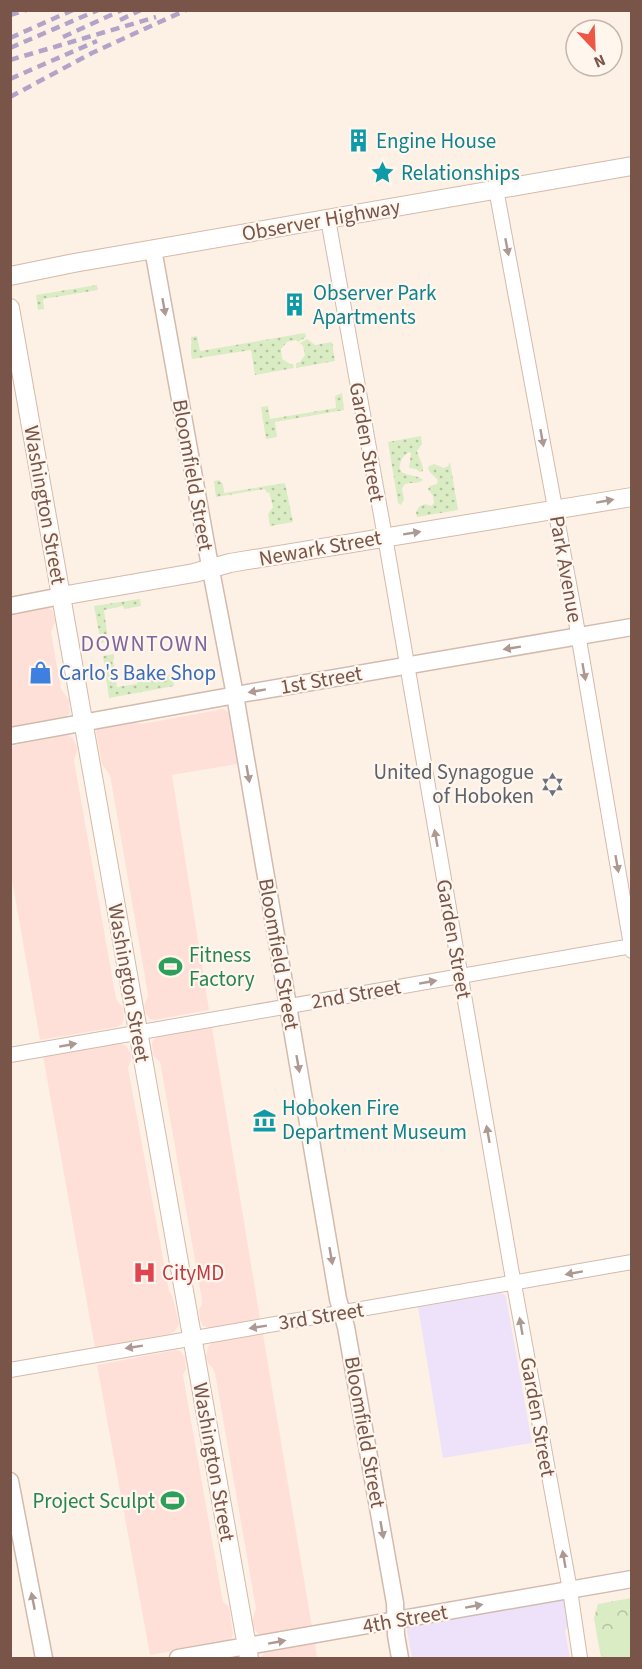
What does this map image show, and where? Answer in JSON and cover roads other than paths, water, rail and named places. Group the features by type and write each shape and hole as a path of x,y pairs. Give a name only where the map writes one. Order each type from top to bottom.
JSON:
{"main road":[{"name":"Observer Highway","path":"10,276 632,166"},
{"name":"Washington Street","path":"10,308 248,1653"},
{"name":"Newark Street","path":"61,596 230,563 632,497"}],"street":[{"name":"Park Avenue","path":"496,189 556,510 631,948"},
{"name":"Garden Street","path":"328,219 513,1284 570,1590 580,1659"},
{"name":"Bloomfield Street","path":"153,249 235,695 338,1299 346,1327 387,1557 400,1659"},
{"name":"Newark Street","path":"10,606 61,596"},
{"name":"1st Street","path":"10,736 632,627"},
{"name":"2nd Street","path":"10,1055 631,948"},
{"name":"3rd Street","path":"10,1370 632,1263"},
{"path":"10,1481 44,1659"},
{"name":"4th Street","path":"178,1659 248,1653 396,1620 632,1579"}],"railway":[{"path":"10,15 26,10"},
{"path":"10,38 73,10"},
{"path":"10,48 98,10"},
{"path":"63,37 122,10"},
{"path":"120,20 141,10"},
{"path":"10,97 92,53 186,10"},
{"path":"10,60 156,17"},
{"path":"10,79 97,41"}],"place":[{"name":"Engine House","path":"358,141"},
{"name":"Relationships","path":"383,173"},
{"name":"Observer Park Apartments","path":"295,305"},
{"name":"Carlo's Bake Shop","path":"41,673"},
{"name":"United Synagogue of Hoboken","path":"552,784"},
{"name":"Fitness Factory","path":"171,967"},
{"name":"Hoboken Fire Department Museum","path":"264,1120"},
{"name":"CityMD","path":"144,1273"},
{"name":"Project Sculpt","path":"173,1501"}],"district":[{"name":"DOWNTOWN","path":"145,643"}]}
